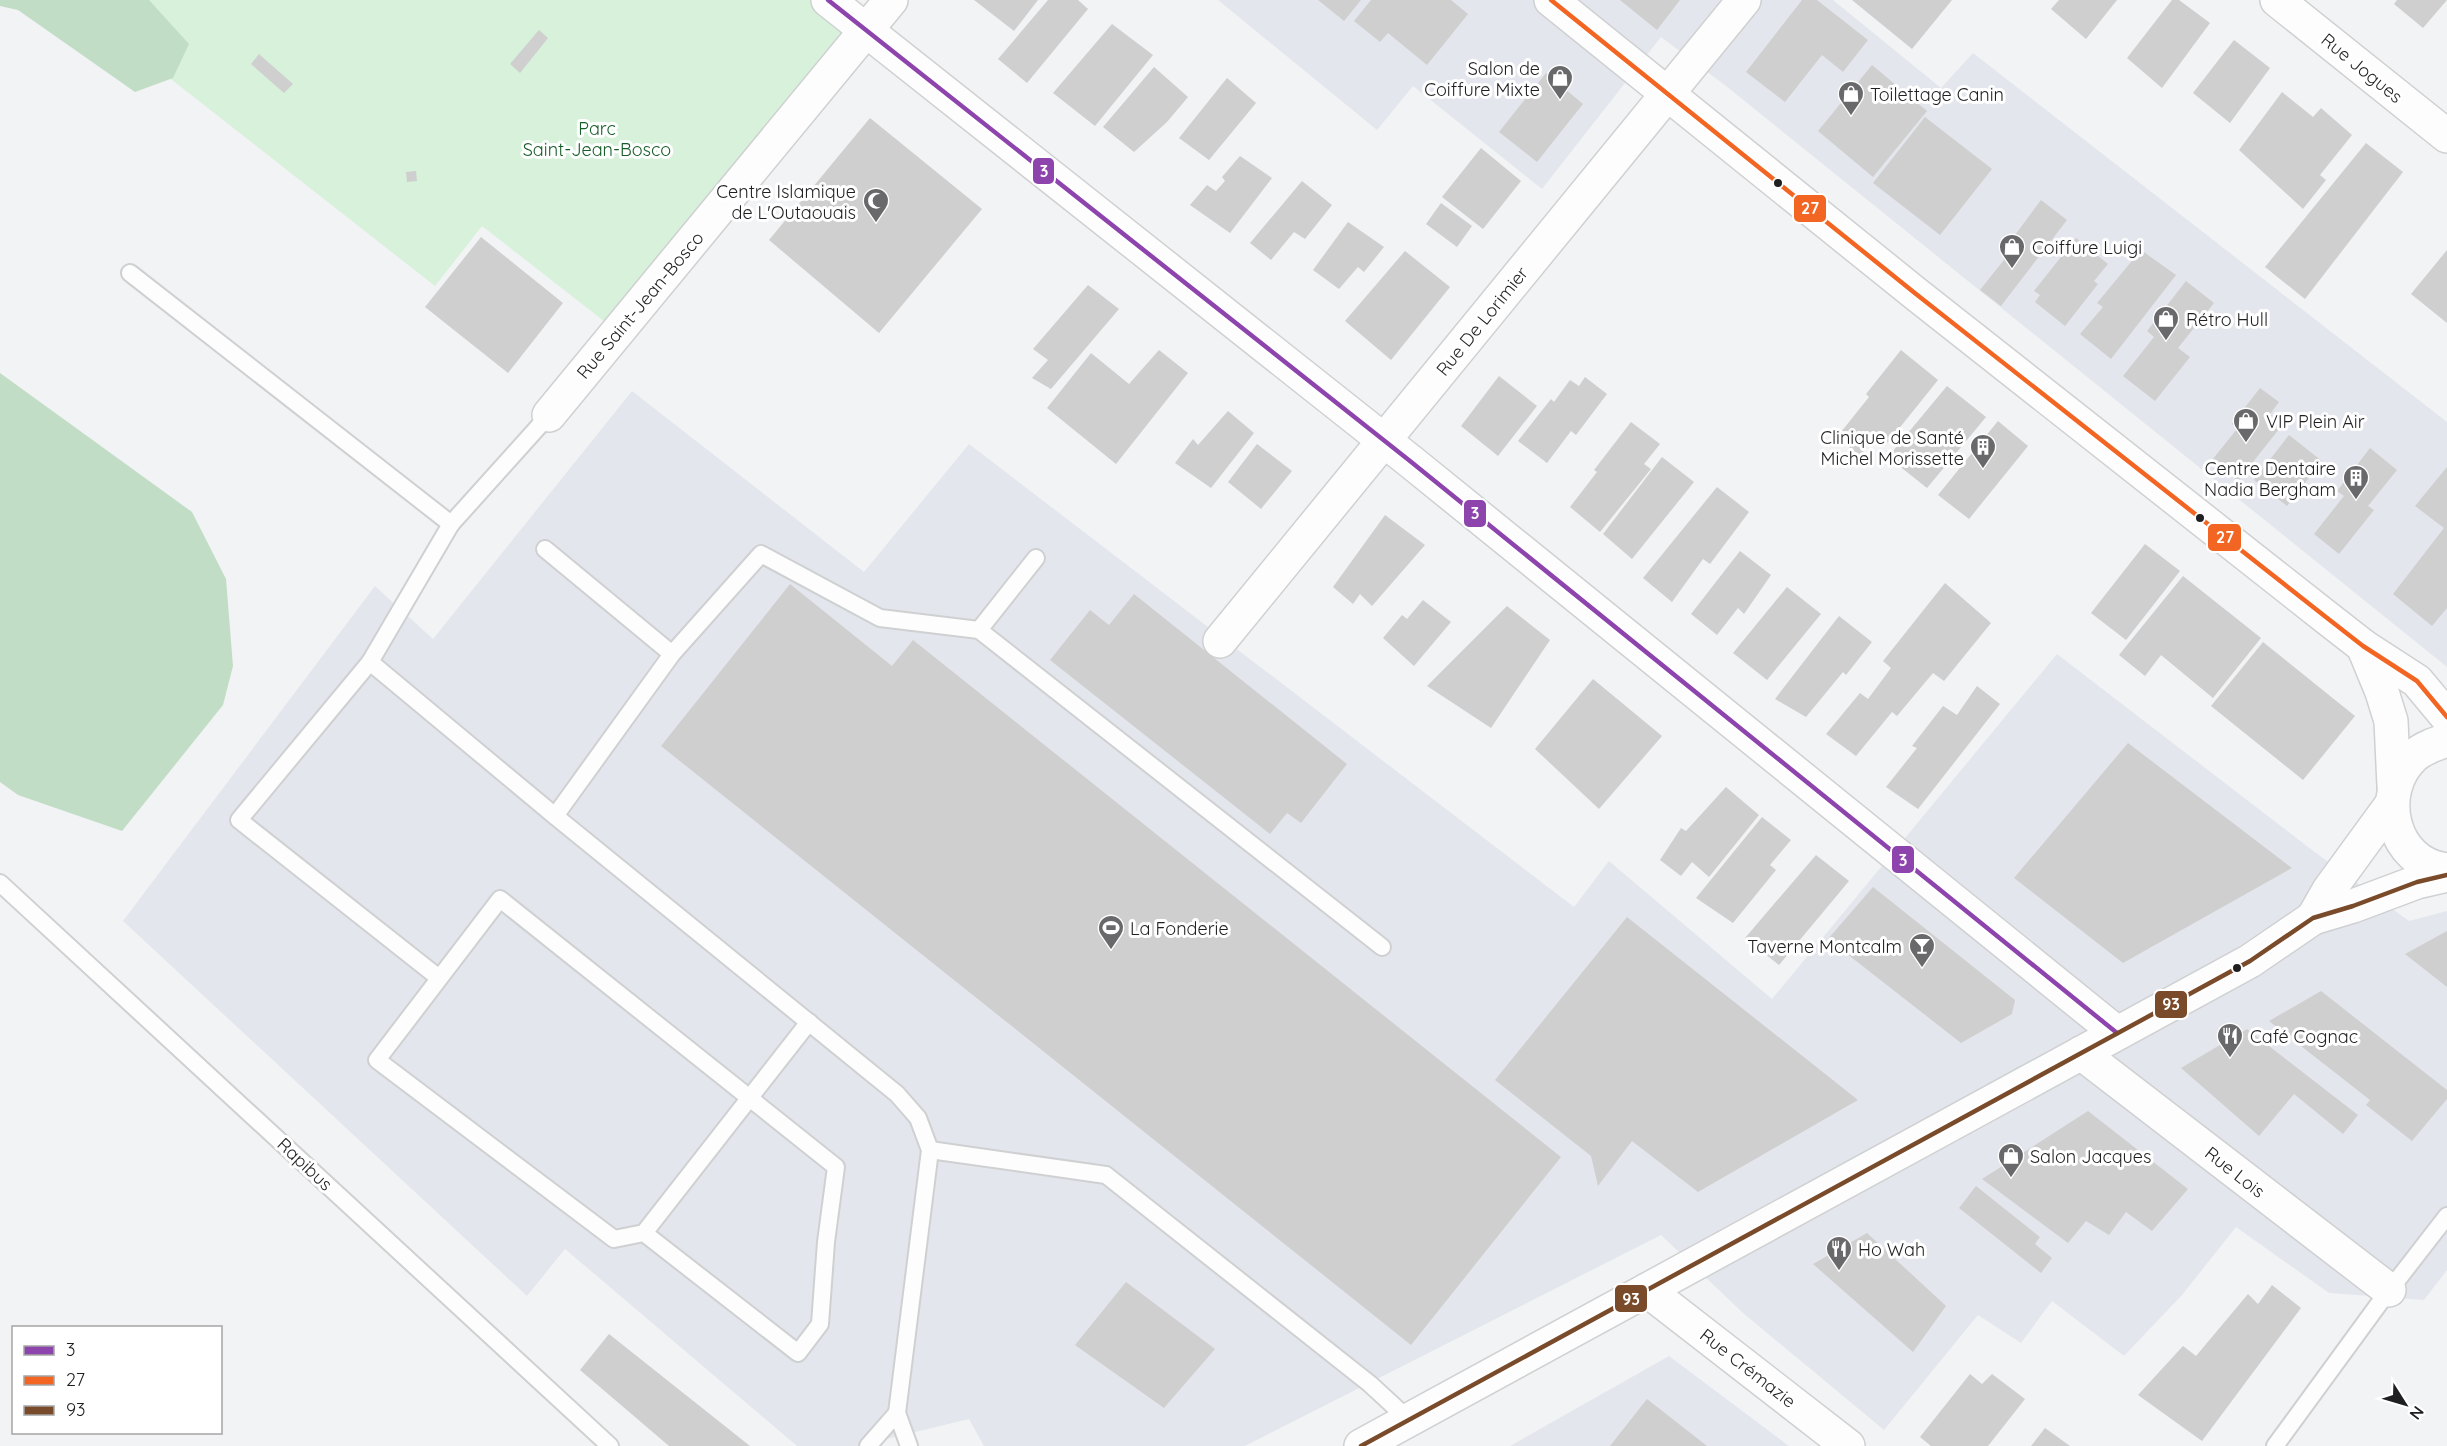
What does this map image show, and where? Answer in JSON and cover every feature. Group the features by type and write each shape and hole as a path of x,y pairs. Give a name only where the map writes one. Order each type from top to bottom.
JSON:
{"street":[{"path":"828,0 1384,441 2118,1033"},
{"name":"Rue Saint-Jean-Bosco","path":"549,415 891,0"},
{"path":"1551,0 1916,294 2363,646 2417,681 2447,717"},
{"name":"Rue De Lorimier","path":"1220,642 1744,0"},
{"name":"Rue Jogues","path":"2277,0 2447,136"},
{"path":"2363,646 2391,721 2394,826 2405,846 2420,860 2447,870"},
{"path":"2313,918 2329,890 2393,796 2402,769 2414,756 2430,746 2447,741"},
{"path":"1361,1446 2250,961 2313,918 2353,906 2406,885 2447,875"},
{"name":"Rue Lois","path":"2081,1053 2389,1290"},
{"name":"Rue Crémazie","path":"1647,1290 1848,1446"}],"lane":[{"path":"130,273 451,524"},
{"path":"439,978 239,820 370,662 451,524 549,415"},
{"path":"545,549 672,654"},
{"path":"555,816 672,654 760,554 880,618 979,630 1382,947"},
{"path":"979,630 1036,558"},
{"path":"370,662 555,816 897,1094 918,1118 930,1150 897,1413 909,1446"},
{"name":"Rapibus","path":"0,883 610,1446"},
{"path":"644,1233 798,1353 820,1324 826,1242 836,1167 751,1097 500,899 377,1060 614,1239 644,1233 751,1097 809,1022"},
{"path":"930,1150 1106,1175 1370,1384 1409,1420"},
{"path":"2275,1446 2389,1290 2447,1216"},
{"path":"868,1446 897,1413"}],"shaded area":[{"path":"1218,0 1833,0 1941,88 1973,53 2447,422 2447,667 1726,86 1661,37 1542,189 1413,86 1377,130"},
{"path":"632,391 864,572 969,444 1574,907 1609,861 1772,999 2057,654 2308,847 2409,921 2447,911 2447,1270 2424,1300 2329,1293 2236,1227 2182,1295 2124,1356 2052,1301 2021,1343 1978,1315 1884,1430 1743,1313 1661,1235 1245,1446 984,1446 969,1419 857,1446 797,1446 565,1249 527,1296 123,921 375,586 433,639"},
{"path":"1669,1356 1789,1446 1510,1446"}],"green space":[{"path":"0,0 149,0 189,44 173,78 135,92 18,10 0,6"},
{"name":"Parc Saint-Jean-Bosco","path":"70,0 829,0 867,30 618,332 482,226 435,286"},
{"path":"0,373 192,512 226,579 233,666 223,705 122,831 18,795 0,782"}],"building":[{"path":"974,0 1038,0 1014,31"},
{"path":"1048,0 1078,0 1088,9 1027,83 998,59"},
{"path":"1318,0 1361,0 1344,21"},
{"path":"1371,0 1451,0 1468,14 1427,65 1388,33 1380,42 1354,21"},
{"path":"1620,0 1680,0 1657,30"},
{"path":"1802,0 1817,0 1868,40 1843,72 1822,55 1785,102 1746,72"},
{"path":"1852,0 1952,0 1912,49"},
{"path":"2059,0 2117,0 2086,39 2051,9"},
{"path":"2172,0 2179,0 2210,23 2162,88 2127,58"},
{"path":"2397,0 2447,0 2423,28 2394,4"},
{"path":"1112,24 1153,55 1095,126 1053,93"},
{"path":"539,30 548,38 520,73 510,64"},
{"path":"2234,40 2270,68 2230,123 2193,93"},
{"path":"259,54 293,84 284,93 251,64"},
{"path":"1872,65 1927,111 1873,177 1818,131"},
{"path":"1154,67 1188,97 1167,122 1134,152 1103,127"},
{"path":"1546,73 1583,104 1537,162 1499,132"},
{"path":"1227,78 1256,103 1209,160 1179,138"},
{"path":"2282,92 2313,117 2321,108 2352,135 2320,175 2326,180 2303,209 2239,150"},
{"path":"1925,117 1992,169 1940,235 1873,183"},
{"name":"Centre Islamique de L'Outaouais","path":"870,118 982,209 879,333 769,240"},
{"path":"2366,143 2403,172 2305,299 2265,267"},
{"path":"1481,148 1521,181 1483,229 1442,197"},
{"path":"1240,156 1272,178 1230,233 1190,205 1207,185 1216,191 1225,181 1222,177"},
{"path":"416,171 417,181 407,182 406,172"},
{"path":"1302,181 1332,205 1305,239 1294,232 1271,260 1250,243"},
{"name":"Coiffure Luigi","path":"2041,200 2067,220 2001,306 1980,290 2011,251 2006,247"},
{"path":"1441,203 1472,226 1457,247 1426,224"},
{"path":"1348,222 1384,247 1364,272 1358,267 1339,289 1313,270"},
{"path":"481,237 563,303 508,373 425,307"},
{"path":"2076,238 2108,264 2094,281 2098,284 2065,326 2035,302 2040,295 2034,291"},
{"path":"2141,250 2176,275 2111,359 2080,334 2103,307 2097,303"},
{"path":"2447,250 2447,323 2411,294"},
{"path":"1405,251 1450,287 1391,360 1345,321"},
{"name":"Rétro Hull","path":"2186,281 2214,303 2178,348 2190,357 2155,401 2123,376 2154,337 2147,331"},
{"path":"1088,285 1119,309 1051,389 1032,378 1048,360 1033,349"},
{"path":"1159,350 1188,373 1116,464 1047,408 1091,353 1129,384"},
{"path":"1901,350 1938,380 1885,446 1875,437 1860,456 1837,437 1869,397 1866,394"},
{"path":"1499,376 1537,406 1498,456 1461,426"},
{"path":"1585,377 1607,394 1576,435 1571,431 1547,463 1518,441 1551,399 1554,402 1570,380 1579,386"},
{"path":"1947,386 1986,417 1927,488 1888,457"},
{"name":"VIP Plein Air","path":"2260,388 2279,402 2270,414 2283,424 2238,481 2212,460 2237,429 2232,424"},
{"path":"1228,411 1254,433 1211,488 1175,463 1193,439 1198,445"},
{"name":"Clinique de Santé Michel Morissette","path":"1998,421 2028,446 1969,519 1938,495"},
{"path":"1631,422 1660,444 1644,464 1651,469 1600,532 1570,507 1597,472 1594,470"},
{"path":"2289,435 2322,461 2287,506 2254,480"},
{"path":"1257,444 1292,471 1261,509 1228,482"},
{"name":"Centre Dentaire Nadia Bergham","path":"2370,448 2397,470 2368,506 2374,510 2339,554 2314,534 2344,496 2337,491"},
{"path":"1662,457 1694,482 1632,559 1603,534"},
{"path":"2447,467 2447,608 2432,626 2393,594 2444,528 2415,506"},
{"path":"1717,487 1749,512 1710,564 1703,559 1672,602 1643,578"},
{"path":"1385,515 1425,545 1372,606 1360,594 1353,604 1333,587"},
{"path":"2145,544 2180,571 2126,640 2091,613"},
{"path":"1740,551 1771,575 1744,614 1738,608 1717,635 1691,614"},
{"path":"2183,576 2261,638 2213,698 2161,655 2145,676 2119,655"},
{"path":"1945,583 1991,623 1944,681 1933,673 1897,716 1892,712 1856,756 1826,734 1860,693 1868,699 1891,668 1883,661"},
{"name":"La Fonderie","path":"790,584 892,666 913,640 1561,1157 1411,1345 661,746"},
{"path":"1787,587 1821,614 1767,680 1733,653"},
{"path":"1134,594 1347,764 1301,823 1287,813 1270,834 1050,660 1090,610 1109,625"},
{"path":"1423,600 1451,622 1414,666 1383,638 1402,615 1407,619"},
{"path":"1507,606 1550,640 1491,728 1427,686"},
{"path":"1839,616 1872,642 1846,675 1843,672 1806,717 1775,699"},
{"path":"2263,642 2355,716 2303,780 2211,706"},
{"path":"1593,679 1662,736 1599,809 1535,749"},
{"path":"1977,686 2000,704 1918,809 1886,787 1917,748 1912,746 1943,706 1957,715"},
{"path":"2128,743 2292,868 2123,963 2014,878"},
{"path":"1726,787 1759,815 1709,877 1692,862 1681,876 1660,860 1681,828 1686,831"},
{"path":"1762,817 1791,840 1770,865 1776,870 1733,923 1696,898"},
{"path":"1816,855 1849,881 1779,965 1745,938"},
{"name":"Taverne Montcalm","path":"1873,887 2015,1000 2012,1014 1961,1043 1828,939"},
{"path":"1627,917 1858,1100 1698,1192 1632,1141 1598,1186 1591,1156 1495,1080"},
{"path":"2447,931 2447,987 2405,954"},
{"path":"2321,991 2447,1090 2447,1099 2412,1141 2366,1105 2370,1100 2269,1021"},
{"path":"2247,1029 2358,1115 2343,1134 2294,1094 2259,1136 2181,1068"},
{"path":"2088,1111 2188,1189 2152,1231 2126,1212 2109,1235 2086,1221 2068,1243 1982,1179"},
{"path":"1976,1186 2040,1237 2035,1244 2052,1258 2041,1273 1959,1208"},
{"path":"1867,1233 1946,1306 1913,1352 1813,1264"},
{"path":"1126,1282 1215,1349 1164,1408 1075,1345"},
{"path":"2272,1285 2301,1308 2202,1441 2138,1395 2183,1346 2196,1356 2248,1294 2258,1304"},
{"path":"609,1334 750,1446 669,1446 580,1370"},
{"path":"1970,1374 1982,1384 1992,1374 2025,1399 1988,1446 1931,1446 1920,1437"},
{"path":"1647,1399 1707,1446 1610,1446"},
{"path":"2045,1428 2070,1446 2031,1446"}],"transit line":[{"name":"3","path":"828,0 1410,461 2117,1033"},
{"name":"27","path":"1551,0 1916,294 2322,614 2363,646 2417,681 2447,717"},
{"name":"93","path":"1361,1446 2250,961 2313,918 2417,882 2447,875"}],"place":[{"name":"Salon de Coiffure Mixte","path":"1560,101"},
{"name":"Toilettage Canin","path":"1851,117"},
{"name":"Centre Islamique de L'Outaouais","path":"876,224"},
{"name":"Coiffure Luigi","path":"2012,270"},
{"name":"Rétro Hull","path":"2166,342"},
{"name":"VIP Plein Air","path":"2246,444"},
{"name":"Clinique de Santé Michel Morissette","path":"1983,470"},
{"name":"Centre Dentaire Nadia Bergham","path":"2356,501"},
{"name":"La Fonderie","path":"1111,951"},
{"name":"Taverne Montcalm","path":"1922,969"},
{"name":"Café Cognac","path":"2230,1059"},
{"name":"Salon Jacques","path":"2011,1179"},
{"name":"Ho Wah","path":"1839,1272"}]}
